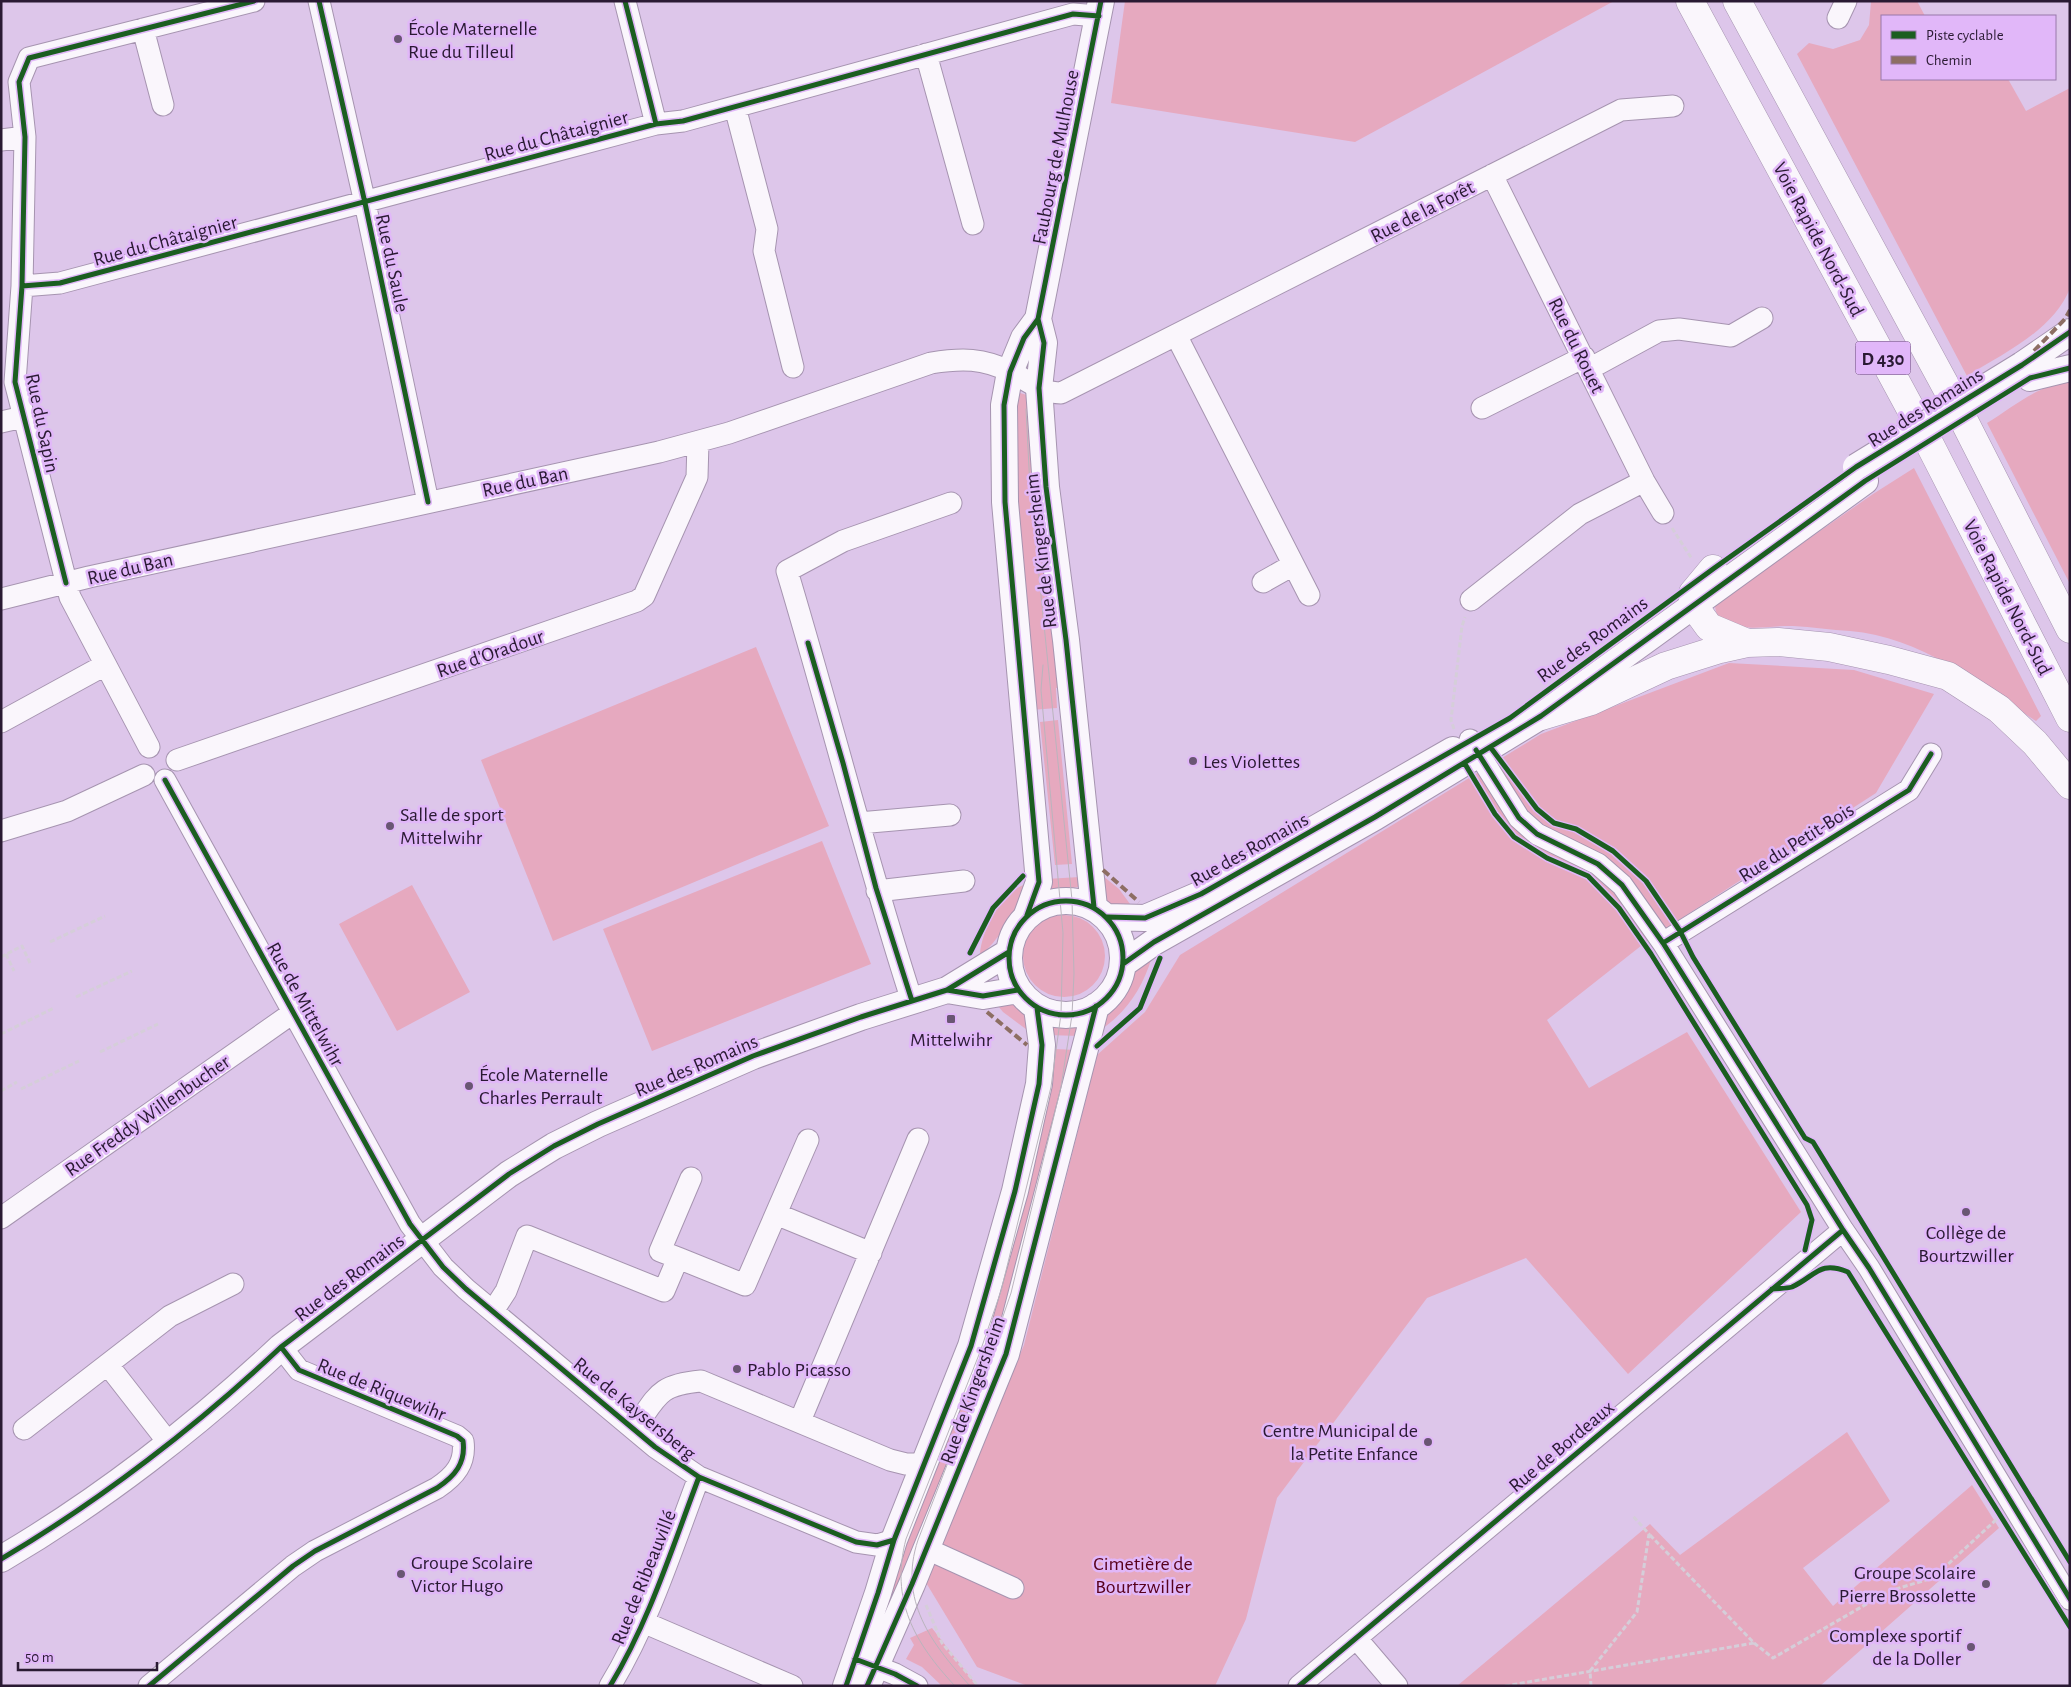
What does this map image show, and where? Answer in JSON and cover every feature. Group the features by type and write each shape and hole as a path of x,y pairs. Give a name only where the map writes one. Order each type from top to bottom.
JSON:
{"highway":[{"name":"Voie Rapide Nord-Sud","path":"1690,1 1928,441 2070,718"},
{"name":"Voie Rapide Nord-Sud","path":"1737,1 1952,398 2070,629"},
{"path":"1708,572 1694,593 1693,605 1709,627 1747,643"},
{"path":"1541,716 1591,701 1666,666 1747,643 1778,642 1829,647 1889,660 1948,676 1999,709 2035,743 2070,786"}],"main road":[{"name":"Faubourg de Mulhouse","path":"1038,320 1100,9"},
{"name":"Rue de Kingersheim","path":"1027,915 1039,882 1004,502 1004,405 1010,372 1024,338 1038,320"},
{"name":"Rue de Kingersheim","path":"1038,320 1044,343 1039,388 1046,487 1100,912"},
{"name":"Rue des Romains","path":"1123,964 1154,942 1243,893 1470,748 1708,572 1861,474 2026,372 2070,332"},
{"name":"Rue des Romains","path":"2026,372 2070,368"},
{"name":"Rue des Romains","path":"1100,912 1145,918 1201,894 1470,748 1541,716 1693,605 1861,474"},
{"path":"1072,900 1100,912 1117,931 1123,947 1123,964 1119,980 1110,995 1096,1006 1072,1015 1050,1013 1037,1008 1018,990 1010,972 1009,952 1015,932 1027,915 1039,907 1061,901 1072,900"},
{"name":"Rue des Romains","path":"1,1559 104,1492 253,1373 281,1347 508,1174 554,1146 598,1124 753,1056 947,990 1009,952"},
{"name":"Rue des Romains","path":"947,990 983,996 1018,990"},
{"name":"Rue de Kingersheim","path":"846,1686 866,1670 915,1576 1006,1354 1096,1006"},
{"name":"Rue de Kingersheim","path":"866,1670 878,1593 894,1540 972,1346 1015,1192 1039,1084 1042,1045 1037,1008"}],"street":[{"path":"163,105 143,28 254,1"},
{"name":"Rue du Saule","path":"319,1 365,203 428,502"},
{"path":"625,1 656,124"},
{"name":"Rue du Châtaignier","path":"22,286 60,283 656,124 683,121 735,108 1073,14 1100,9"},
{"name":"Rue du Sapin","path":"66,583 15,382 22,286 25,137 19,82 29,58 143,28"},
{"path":"926,54 973,224"},
{"name":"Rue de la Forêt","path":"1039,388 1050,393 1061,393 1075,388 1621,110 1673,106"},
{"path":"735,108 767,228 764,251 793,367"},
{"path":"1,140 25,137"},
{"name":"Rue du Rouet","path":"1492,175 1644,481 1663,513"},
{"path":"1482,408 1659,331 1678,329 1732,336 1762,318"},
{"path":"1176,336 1309,595"},
{"name":"Rue du Ban","path":"1,599 698,442 729,434 931,363 962,358 980,361 1010,372 1039,388"},
{"path":"1,422 23,417"},
{"name":"Rue d'Oradour","path":"177,760 637,601 644,596 697,477 698,442"},
{"path":"1471,600 1580,514 1644,481"},
{"path":"912,1001 877,891 787,571 843,541 950,503"},
{"path":"1263,582 1293,565"},
{"path":"66,583 70,597 148,746"},
{"path":"1,722 105,664"},
{"path":"160,744 166,746 175,754 177,760 174,772 165,780 154,781 144,775 140,759 148,746 160,744"},
{"path":"1470,748 1519,818 1537,834 1598,864 1622,885 1663,942 1843,1230 1869,1268 2070,1599"},
{"name":"Rue du Petit-Bois","path":"1663,942 1909,790 1931,754"},
{"path":"1,831 67,811 144,775"},
{"name":"Rue de Mittelwihr","path":"165,780 421,1241"},
{"path":"859,823 950,815"},
{"path":"877,891 964,882"},
{"name":"Rue Freddy Willenbucher","path":"1,1218 294,1012"},
{"path":"800,1421 918,1139"},
{"path":"691,1178 660,1251 745,1285 808,1140"},
{"path":"776,1214 870,1253"},
{"name":"Rue de Bordeaux","path":"1299,1686 1843,1230"},
{"path":"493,1311 506,1291 527,1236 664,1291 678,1258"},
{"name":"Rue de Kaysersberg","path":"421,1241 443,1267 493,1311 634,1429 699,1477 856,1542 877,1545 894,1540"},
{"path":"24,1429 170,1316 233,1284"},
{"name":"Rue de Riquewihr","path":"149,1686 293,1566 315,1551 437,1488 456,1474 462,1460 463,1441 457,1436 299,1370 281,1347"},
{"path":"108,1365 168,1442"},
{"path":"634,1429 660,1393 677,1383 701,1381 890,1460 906,1464 925,1464"},
{"name":"Rue de Ribeauvillé","path":"610,1686 628,1656 643,1622 699,1477"},
{"path":"927,1549 1013,1588"},
{"path":"643,1622 792,1686"},
{"path":"1356,1638 1397,1686"},
{"path":"866,1670 917,1686"}],"path":[{"path":"1663,513 1708,572"},
{"path":"1470,748 1451,720 1462,626 1471,600"},
{"path":"50,942 105,916"},
{"path":"1,956 22,946 30,962"},
{"path":"6,954 14,970"},
{"path":"76,997 132,972"},
{"path":"1,1034 54,1008"},
{"path":"100,1052 158,1024"},
{"path":"21,1089 79,1061"},
{"path":"1,1090 18,1082"},
{"path":"1996,1508 2005,1523"},
{"path":"1632,1515 1754,1643 1773,1658 1889,1590 1933,1578 2000,1515"},
{"path":"1591,1686 1590,1671 1637,1612 1649,1534"},
{"path":"915,1576 942,1643 978,1686"},
{"path":"1505,1686 1754,1643"}],"green space":[{"path":"1125,1 1614,1 1355,142 1111,103"},
{"path":"1917,1 1924,15 1881,15 1881,80 2009,80 2026,111 2070,88 2070,288 2062,303 2040,328 2012,349 1967,376 1797,54 1809,43 1833,49 1860,40 1869,25 1871,2"},
{"path":"2070,382 2070,584 1987,423 2037,392 2048,387"},
{"path":"1017,392 1030,396 1061,687 1056,688 1057,708 1031,710 1012,502"},
{"path":"1914,468 2041,716 2036,721 1948,664 1901,642 1876,635 1850,631 1793,626 1759,628 1734,626 1726,623 1718,615 1715,604 1873,494"},
{"path":"756,647 829,826 553,941 481,760"},
{"name":"Cimetière de Bourtzwiller","path":"1729,663 1854,670 1934,694 1876,793 1651,938 1547,1020 1589,1088 1687,1032 1801,1212 1628,1374 1526,1258 1427,1298 1277,1498 1246,1619 1215,1686 1028,1686 977,1667 925,1581 1024,1345 1097,1055 1145,1012 1180,955 1541,734"},
{"path":"1058,720 1072,864 1055,865 1040,722"},
{"path":"822,841 871,964 652,1051 603,929"},
{"path":"1103,876 1119,889 1133,908 1111,908 1104,901"},
{"path":"1080,877 1079,887 1050,890 1046,879"},
{"path":"1029,883 1015,911 1000,934 980,954 985,933 995,912 1010,894 1019,887"},
{"path":"412,885 470,992 397,1031 339,924"},
{"path":"1064,915 1080,918 1093,927 1102,940 1105,956 1102,972 1093,985 1080,994 1064,997 1048,994 1035,985 1026,972 1023,956 1026,940 1035,927 1048,918"},
{"path":"1152,957 1148,969 1132,999 1118,1016 1099,1031 1098,1016 1113,1001 1137,970"},
{"path":"994,1001 1005,1001 1025,1011 1034,1035 1003,1012"},
{"path":"1051,1023 1076,1023 1080,1026 1079,1036 1048,1035"},
{"path":"1054,1049 1077,1050 1011,1309 886,1615 882,1614"},
{"path":"1847,1432 1890,1501 1803,1568 1833,1606 1972,1485 1999,1528 1820,1686 1457,1686 1650,1524 1680,1555"},
{"path":"932,1628 977,1686 942,1686 922,1667 906,1659 914,1645 910,1638"}],"tram line":[{"path":"970,1686 931,1637 922,1619 915,1601 912,1582 913,1562 918,1540 990,1354 1011,1293 1061,1087 1072,1015 1074,974 1072,900 1030,487 1026,409"},
{"path":"955,1686 928,1653 909,1619 901,1582 902,1561 906,1539 980,1352 1001,1291 1051,1087 1061,1014 1063,933 1041,690 1043,665"}],"marked path":[{"path":"2034,351 2065,319 2070,310"},
{"path":"1103,870 1139,902"},
{"path":"987,1012 1027,1045"}],"cycle path":[{"path":"66,583 15,382 22,286 25,137 19,82 29,58 254,1"},
{"path":"319,1 365,203 428,502"},
{"path":"625,1 656,124"},
{"path":"1027,915 1039,882 1005,502 1004,405 1010,372 1024,338 1038,319 1101,1"},
{"path":"22,286 60,283 656,124 683,121 1073,14 1099,16"},
{"path":"1038,319 1044,343 1039,388 1046,487 1066,640 1094,907"},
{"path":"1107,917 1145,918 1201,894 1510,718 1856,467 2022,365 2070,332"},
{"path":"1123,964 1154,942 1375,817 1541,716 1865,481 2030,378 2070,368"},
{"path":"808,643 843,763 876,888 912,1001"},
{"path":"1491,748 1537,809 1554,823 1576,829 1613,851 1646,881 1680,931 1693,957 1805,1138 1813,1142 2070,1562"},
{"path":"1476,750 1519,818 1537,834 1598,864 1622,885 1663,943 1843,1230 1869,1268 2070,1599"},
{"path":"1663,943 1909,790 1931,754"},
{"path":"1465,764 1495,814 1514,837 1547,858 1588,876 1619,908 1651,954 1807,1205 1812,1220 1805,1250"},
{"path":"165,780 410,1224 443,1267 466,1289 655,1447 699,1477 856,1542 877,1545 894,1540"},
{"path":"970,953 993,908 1023,876"},
{"path":"1066,901 1088,905 1098,910 1114,926 1119,936 1123,958 1119,980 1114,990 1098,1006 1088,1011 1066,1015 1044,1011 1034,1006 1018,990 1013,980 1009,958 1013,936 1018,926 1034,910 1044,905 1066,901"},
{"path":"1,1559 111,1487 182,1433 281,1347 509,1174 554,1146 598,1124 753,1056 861,1017 947,990 1009,952"},
{"path":"1097,1046 1140,1008 1160,958"},
{"path":"947,990 983,996 1018,990"},
{"path":"867,1686 912,1584 1006,1354 1096,1006"},
{"path":"846,1686 894,1540 971,1346 1015,1191 1039,1084 1042,1045 1037,1008"},
{"path":"1299,1686 1843,1230"},
{"path":"1772,1289 1792,1287 1824,1269 1830,1268 1848,1272 2070,1627"},
{"path":"149,1686 293,1566 315,1551 437,1488 454,1474 461,1462 463,1441 457,1436 299,1370 281,1347"},
{"path":"610,1686 637,1636 699,1477"},
{"path":"855,1659 895,1674 917,1686"}],"place":[{"name":"École Maternelle Rue du Tilleul","path":"398,39"},
{"name":"Les Violettes","path":"1193,761"},
{"name":"Salle de sport Mittelwihr","path":"390,826"},
{"name":"Mittelwihr","path":"951,1019"},
{"name":"École Maternelle Charles Perrault","path":"469,1086"},
{"name":"Collège de Bourtzwiller","path":"1966,1212"},
{"name":"Pablo Picasso","path":"737,1369"},
{"name":"Centre Municipal de la Petite Enfance","path":"1428,1442"},
{"name":"Groupe Scolaire Victor Hugo","path":"401,1574"},
{"name":"Groupe Scolaire Pierre Brossolette","path":"1986,1584"},
{"name":"Complexe sportif de la Doller","path":"1971,1647"}]}
